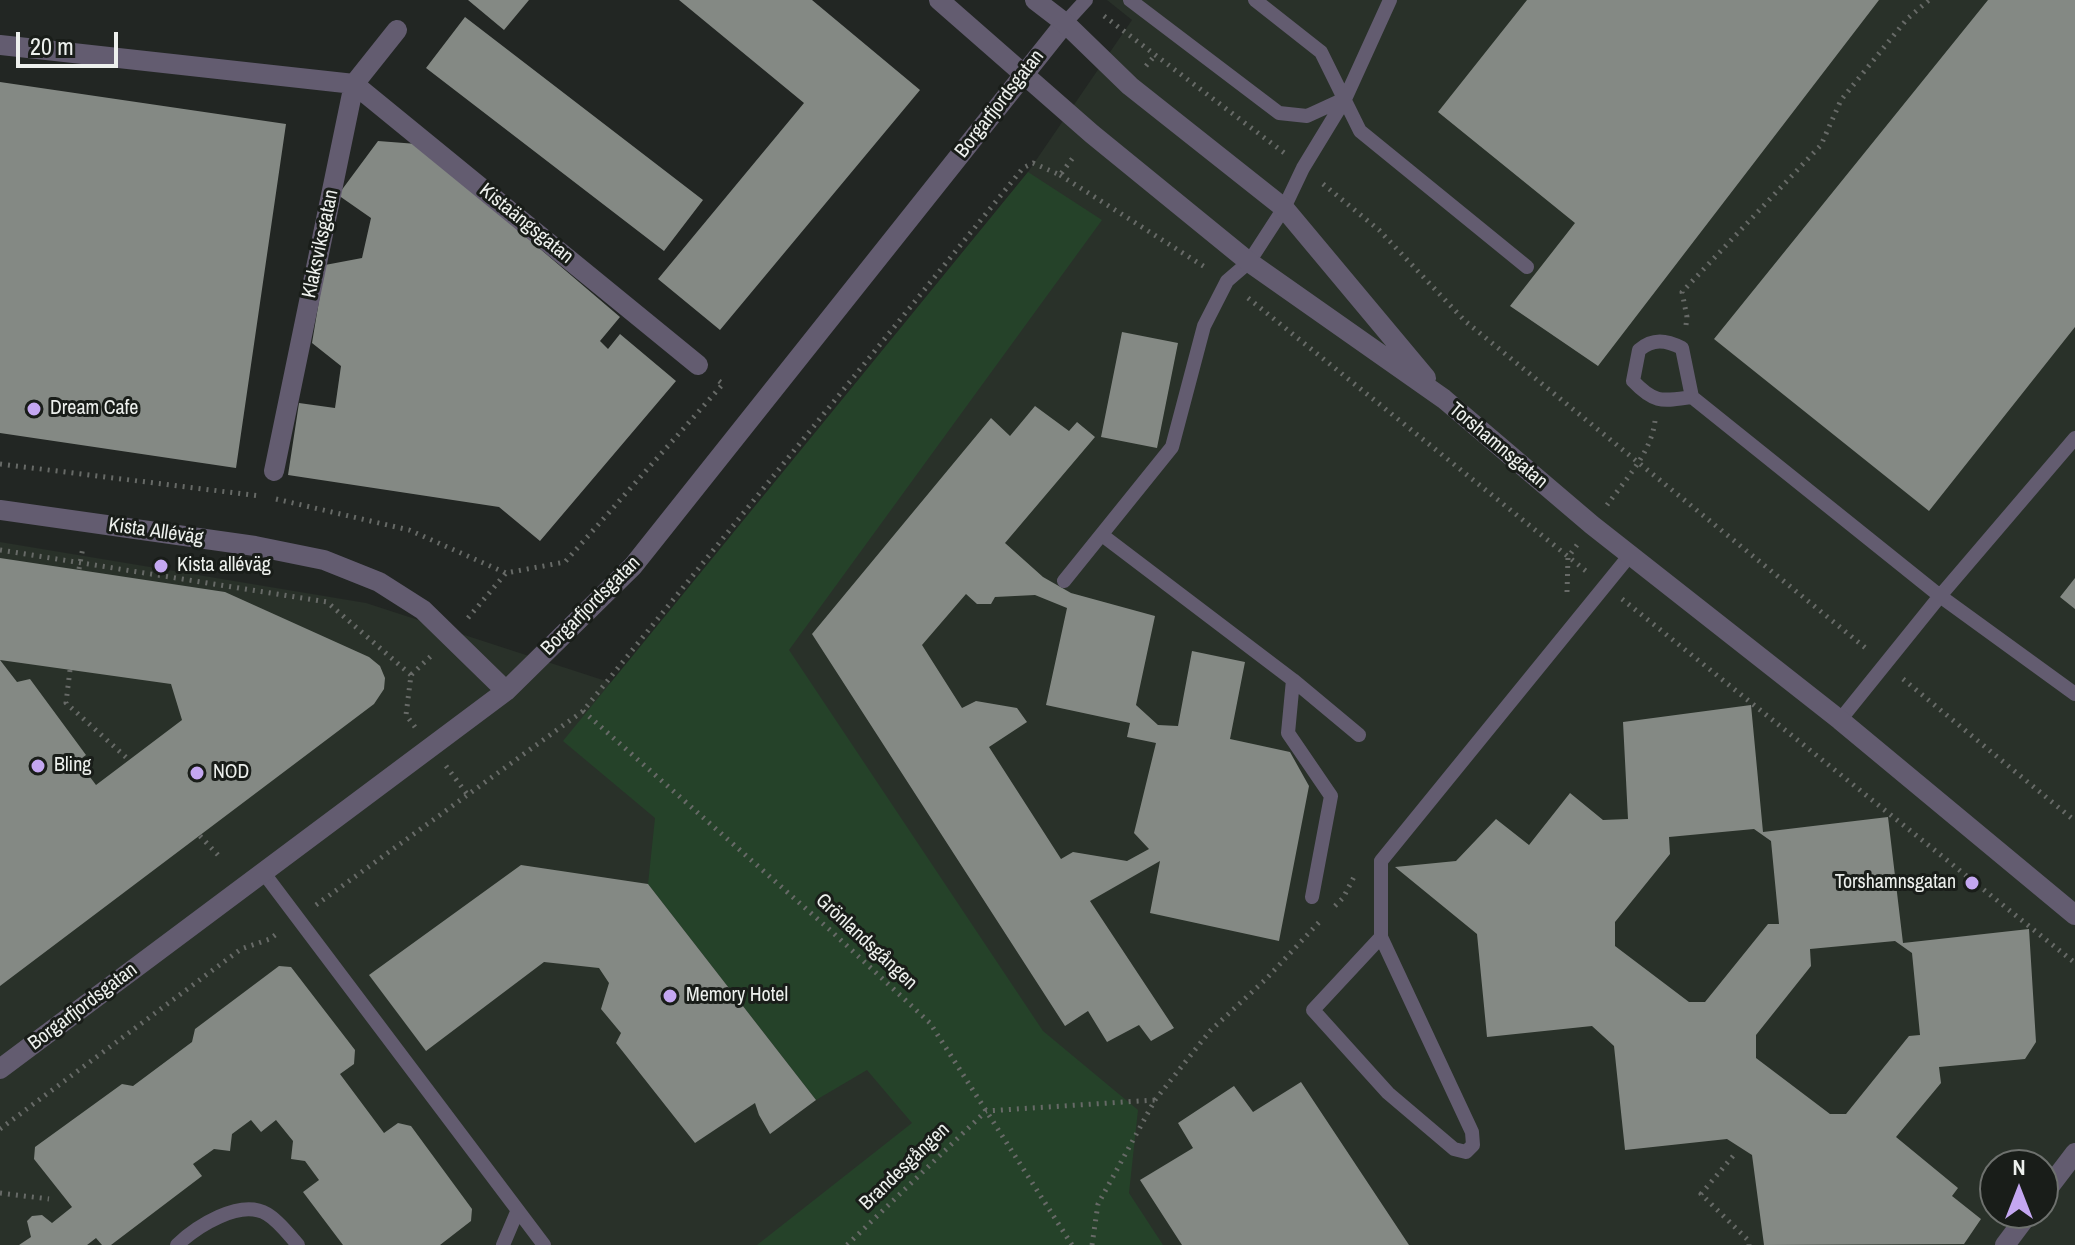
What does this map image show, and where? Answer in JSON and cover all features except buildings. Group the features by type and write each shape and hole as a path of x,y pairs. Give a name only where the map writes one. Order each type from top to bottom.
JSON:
{"street":[{"name":"Torshamnsgatan","path":"939,0 1022,75 1249,262 1444,399 1630,555 1840,720 2075,915"},
{"name":"Torshamnsgatan","path":"1035,0 1065,23 1130,86 1284,208 1444,399"},
{"name":"Borgarfjordsgatan","path":"0,1069 506,691 633,566 1065,23"},
{"name":"Klaksviksgatan","path":"274,471 354,84 397,30"},
{"path":"0,45 354,84"},
{"name":"Kistaängsgatan","path":"354,84 698,365"},
{"name":"Kista Alléväg","path":"0,510 255,546 324,560 379,582 423,610 506,691"},
{"path":"2059,1174 2075,1153"}],"lane":[{"path":"1130,0 1279,113 1307,116 1345,99"},
{"path":"1255,0 1321,52 1360,131 1527,267"},
{"path":"1064,581 1172,447 1204,326 1227,281 1249,262 1284,208 1303,168 1345,99 1390,0"},
{"path":"1065,23 1085,1"},
{"path":"1692,397 1658,401 1646,395 1633,381 1639,350 1647,342 1667,341 1682,348 1692,397 1940,596 2075,694"},
{"path":"1840,720 1940,596 2075,438"},
{"path":"1102,535 1293,680 1359,735"},
{"path":"1381,937 1313,1010 1388,1093 1454,1149 1466,1152 1473,1145 1472,1132 1381,937 1381,861 1630,555"},
{"path":"1293,680 1288,733 1331,796 1312,897"},
{"path":"263,872 544,1245"},
{"path":"177,1245 214,1217 256,1209 269,1215 298,1245"},
{"path":"503,1245 517,1212"}],"path":[{"path":"1682,292 1821,145 1841,100 1907,19 1929,0"},
{"path":"1085,1 1379,230 1465,321 2075,821"},
{"path":"1060,175 1227,281 2075,963"},
{"path":"0,464 269,497 409,530 506,573 565,562 723,384 698,365"},
{"path":"1639,462 1653,435 1658,401"},
{"path":"0,550 80,566 327,602 411,675"},
{"path":"469,618 506,573"},
{"path":"70,670 66,703 129,760"},
{"name":"Grönlandsgången","path":"583,711 930,1023 1072,1245"},
{"path":"200,836 218,855"},
{"path":"1092,1245 1098,1204 1155,1100 1210,1031"},
{"path":"986,1111 1155,1100"},
{"name":"Brandesgången","path":"847,1245 986,1111"},
{"path":"1733,1156 1701,1194 1749,1241 1749,1245"},
{"path":"0,1193 49,1199"}],"shaded area":[{"path":"1107,0 2075,0 2075,1245 0,1245 0,542 366,603 612,683 1028,172 1132,20"}],"green space":[{"path":"1028,172 1102,220 789,650 1043,1031 1138,1110 1129,1193 1163,1245 757,1245 912,1123 867,1070 816,1100 648,884 655,818 563,741"}],"place":[{"name":"Dream Cafe","path":"34,409"},
{"name":"Kista alléväg","path":"161,566"},
{"name":"Bling","path":"38,766"},
{"name":"NOD","path":"197,773"},
{"name":"Torshamnsgatan","path":"1972,883"},
{"name":"Memory Hotel","path":"670,996"}]}
